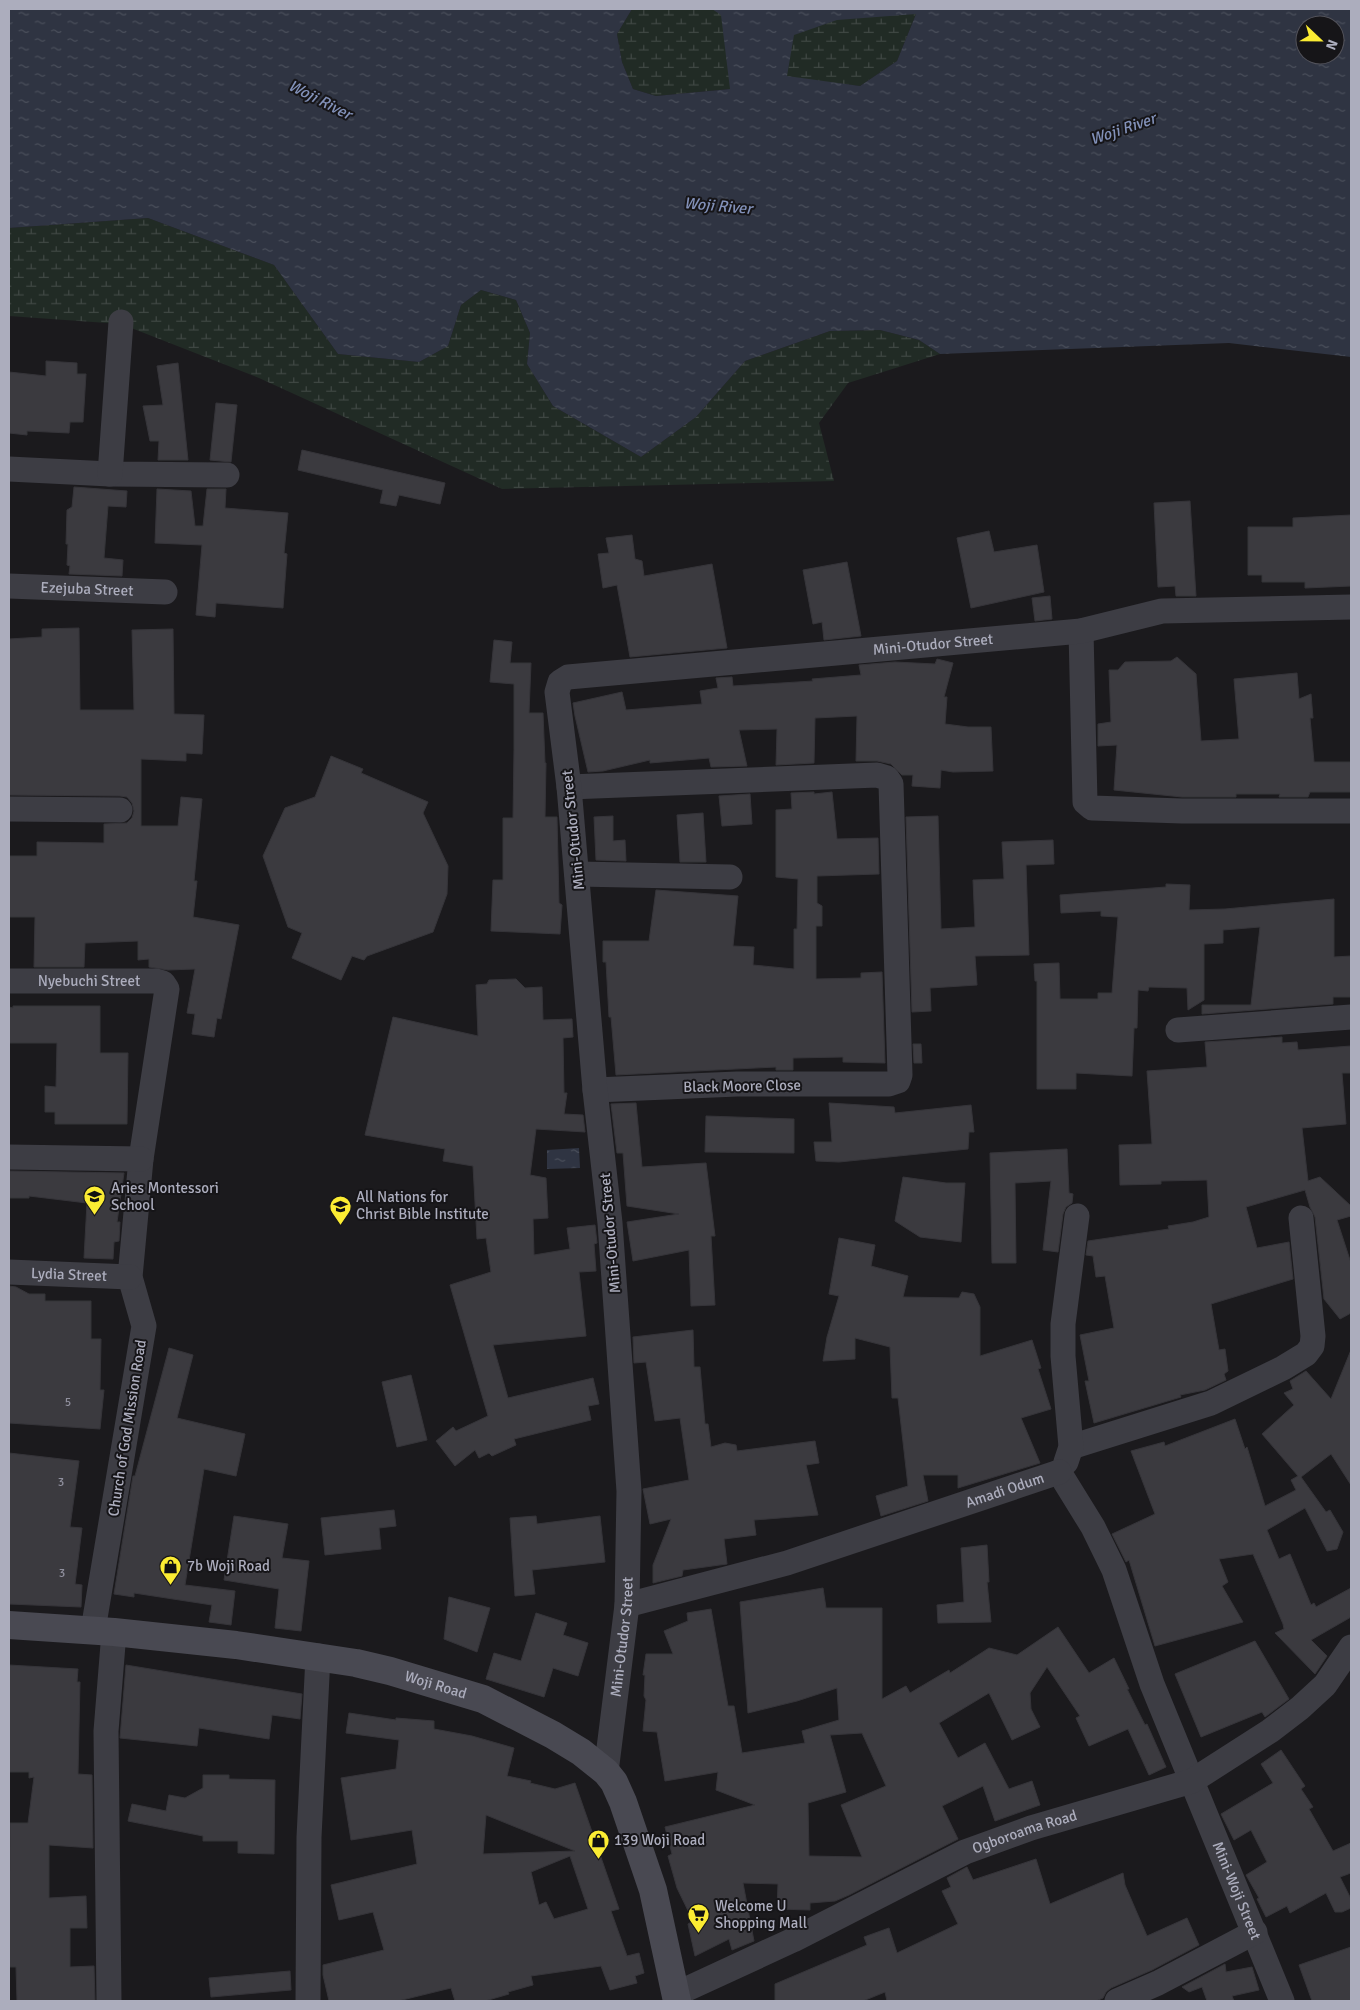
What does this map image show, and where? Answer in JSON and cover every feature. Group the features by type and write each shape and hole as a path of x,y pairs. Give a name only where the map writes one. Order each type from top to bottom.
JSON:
{"main road":[{"name":"Woji Road","path":"9,1625 104,1631 318,1656 390,1671 483,1699 553,1735 581,1752 606,1772 614,1782 624,1802 653,1890 677,1998"}],"street":[{"path":"110,474 121,322"},
{"path":"9,469 110,474 226,475"},
{"name":"Ezejuba Street","path":"9,586 165,592"},
{"name":"Mini-Otudor Street","path":"606,1772 627,1605 629,1491 610,1223 595,1090 569,787 557,692 560,682 568,677 1081,631 1162,611 1351,607"},
{"path":"1081,631 1085,802 1092,808 1191,812 1351,811"},
{"name":"Black Moore Close","path":"569,787 867,775 888,778 891,784 900,1075 898,1081 889,1084 737,1084 595,1090"},
{"path":"9,808 120,810"},
{"path":"577,874 730,877"},
{"name":"Nyebuchi Street","path":"9,981 156,980 163,983 167,989"},
{"name":"Church of God Mission Road","path":"109,2001 104,1631 144,1326 130,1278 141,1159 167,989"},
{"path":"1178,1030 1351,1017"},
{"path":"9,1157 141,1159"},
{"path":"1059,1472 1067,1460 1071,1447 1063,1356 1063,1324 1077,1216"},
{"path":"1071,1447 1211,1404 1306,1354 1312,1346 1314,1336 1301,1218"},
{"name":"Lydia Street","path":"9,1272 130,1278"},
{"name":"Amadi Odum","path":"627,1605 787,1563 1059,1472 1093,1527 1114,1570 1152,1684 1192,1781"},
{"name":"Ogboroama Road","path":"677,1998 965,1852 1030,1828 1192,1781 1270,1731 1300,1708 1325,1686 1351,1647"},
{"path":"308,2001 309,1836 318,1656"},
{"name":"Mini-Woji Street","path":"1192,1781 1282,2001"},
{"path":"1117,2001 1158,1983 1255,1932"}],"green space":[{"path":"632,9 922,9 916,14 897,61 860,86 786,77 730,89 656,96 633,89 622,62 617,34"},
{"path":"148,218 274,265 338,354 419,362 448,346 461,305 481,290 516,300 530,333 527,364 553,406 641,457 696,417 745,361 830,331 880,330 919,340 940,354 848,383 819,423 834,481 502,489 259,378 121,324 9,316 9,228"}],"water":[{"name":"Woji River","path":"9,9 632,9 617,34 622,62 633,89 656,96 730,89 721,15 712,9 1351,9 1351,357 1229,343 940,354 919,340 880,330 830,331 745,361 696,417 641,457 553,406 527,364 530,333 516,300 481,290 461,305 448,346 419,362 338,354 274,265 148,218 9,228","holes":["916,14 897,61 860,86 787,76 794,35 837,20"]},
{"path":"579,1148 580,1168 547,1169 547,1150"}],"building":[{"path":"46,361 77,363 77,374 86,374 83,422 70,422 69,433 27,431 27,435 9,433 9,372 46,376"},
{"path":"178,363 188,460 158,460 159,441 150,441 143,406 163,405 157,366"},
{"path":"216,403 237,405 231,462 210,460"},
{"path":"302,450 445,483 440,504 399,495 396,506 380,503 383,490 298,470"},
{"path":"74,487 127,491 126,507 108,506 104,558 123,560 122,576 69,574 70,566 67,565 68,544 66,544 67,510 72,507"},
{"path":"157,489 191,491 195,526 203,526 207,489 226,489 225,508 288,513 284,553 287,554 283,608 216,603 215,617 196,615 202,545 155,543"},
{"path":"1190,501 1196,596 1176,596 1175,586 1158,587 1154,503"},
{"path":"1351,515 1351,586 1305,588 1305,582 1262,582 1262,575 1248,575 1248,527 1293,527 1293,518"},
{"path":"989,531 994,552 1037,545 1044,592 971,608 957,538"},
{"path":"632,535 635,559 642,561 644,576 712,564 727,648 630,657 617,585 603,588 598,554 609,553 606,538"},
{"path":"847,562 861,636 824,640 822,622 813,624 803,570"},
{"path":"1050,596 1052,619 1035,621 1032,598"},
{"path":"79,628 80,710 134,710 132,630 173,629 174,714 204,715 202,754 186,753 186,761 141,759 141,826 178,826 181,797 202,799 194,881 197,881 193,917 239,925 221,1019 217,1018 214,1037 192,1034 195,1014 187,1013 195,969 168,970 149,967 149,959 138,960 138,941 85,943 84,967 34,967 35,917 9,917 9,856 37,856 37,842 104,843 104,824 127,823 132,818 134,811 132,803 127,797 120,796 9,795 9,639 42,637 42,629"},
{"path":"494,640 512,642 510,663 531,663 529,713 543,713 546,763 545,817 557,817 559,903 562,905 560,934 491,931 493,880 503,880 503,818 513,818 514,749 514,684 490,682"},
{"path":"1177,657 1196,674 1201,741 1239,739 1234,679 1297,673 1299,699 1311,694 1313,718 1310,718 1314,762 1351,762 1351,792 1310,792 1308,797 1279,797 1280,794 1236,794 1236,797 1182,797 1114,790 1117,745 1098,746 1098,724 1111,722 1109,670 1118,670 1125,662 1171,661"},
{"path":"937,659 953,663 944,697 947,697 945,724 991,727 993,771 953,772 941,770 940,788 912,786 913,775 902,775 891,764 877,761 856,761 857,716 815,718 814,763 776,765 777,729 739,730 747,766 711,767 709,758 650,763 650,760 603,771 588,772 573,703 622,692 626,710 702,704 700,691 718,688 716,678 732,677 733,686 813,681 812,679 861,675 859,665 895,662 935,664"},
{"path":"331,756 363,769 361,773 428,802 423,813 448,866 447,894 433,932 367,956 364,960 352,956 341,980 292,958 302,933 288,927 263,856 285,808 315,797"},
{"path":"814,792 814,794 832,792 837,839 878,838 879,874 817,876 817,903 822,906 822,926 816,926 816,979 861,978 861,973 882,972 885,1063 843,1062 843,1057 793,1058 793,1070 776,1070 776,1067 616,1075 611,1017 609,1017 606,962 603,962 603,941 649,941 656,890 738,896 733,946 754,947 753,965 794,969 794,929 797,929 798,879 776,877 776,810 792,809 791,793"},
{"path":"750,794 752,824 722,826 719,796"},
{"path":"703,813 706,862 680,862 677,815"},
{"path":"613,816 613,841 625,840 626,861 596,860 594,817"},
{"path":"938,816 941,929 975,927 973,880 1004,879 1002,842 1053,840 1054,864 1026,865 1029,955 975,956 977,985 930,988 931,1011 912,1012 906,817"},
{"path":"1166,884 1190,885 1189,910 1225,909 1334,899 1334,957 1351,956 1351,997 1333,997 1333,1004 1202,1014 1202,1005 1251,1005 1260,927 1223,930 1223,943 1204,944 1204,1000 1188,1010 1187,988 1149,987 1148,991 1138,990 1137,1028 1134,1028 1132,1076 1076,1073 1076,1089 1037,1089 1037,981 1035,981 1034,964 1059,963 1060,999 1098,999 1098,993 1112,993 1118,917 1101,916 1101,911 1061,913 1060,895 1166,887"},
{"path":"516,979 525,988 542,987 543,1020 572,1019 573,1037 563,1038 564,1093 567,1093 564,1114 583,1115 585,1132 536,1129 530,1175 546,1178 548,1218 533,1219 534,1255 570,1249 567,1228 595,1225 597,1243 594,1244 596,1271 579,1272 586,1336 493,1345 508,1398 593,1378 599,1404 588,1406 591,1420 514,1439 516,1445 492,1456 489,1453 479,1458 475,1450 455,1466 436,1441 453,1427 456,1431 488,1416 450,1285 491,1272 486,1238 477,1239 473,1166 443,1161 445,1149 365,1135 393,1017 478,1036 476,985 487,984 489,980"},
{"path":"13,1006 100,1006 100,1053 128,1053 127,1124 55,1124 55,1112 45,1112 45,1086 56,1087 57,1043 9,1043 9,1007 13,1008"},
{"path":"1282,1037 1282,1043 1297,1042 1298,1050 1351,1046 1351,1073 1342,1073 1346,1124 1302,1128 1308,1181 1320,1177 1351,1206 1351,1216 1337,1220 1351,1263 1351,1313 1340,1319 1324,1299 1315,1217 1305,1190 1246,1207 1257,1248 1289,1242 1293,1279 1211,1304 1219,1350 1225,1349 1228,1371 1224,1374 1226,1380 1205,1390 1180,1395 1181,1397 1094,1423 1085,1381 1089,1381 1080,1335 1114,1328 1105,1276 1096,1277 1093,1256 1086,1255 1088,1241 1169,1229 1168,1226 1209,1217 1207,1180 1161,1181 1161,1184 1120,1185 1119,1145 1152,1144 1147,1071 1207,1067 1205,1042"},
{"path":"913,1044 921,1044 922,1063 914,1063"},
{"path":"636,1103 642,1167 706,1163 715,1236 711,1236 715,1305 691,1306 689,1250 633,1261 627,1222 679,1214 627,1206 623,1153 617,1153 611,1104"},
{"path":"829,1103 894,1107 895,1113 971,1105 974,1132 969,1132 968,1149 839,1162 816,1161 814,1142 832,1142"},
{"path":"706,1116 794,1119 794,1153 705,1152"},
{"path":"1067,1149 1069,1193 1073,1194 1072,1203 1066,1207 1063,1214 1058,1252 1043,1250 1051,1181 1015,1183 1016,1263 992,1263 990,1153"},
{"path":"9,1171 124,1173 117,1222 120,1222 119,1241 114,1242 113,1259 84,1258 87,1203 29,1196 29,1198 9,1198"},
{"path":"903,1177 946,1183 965,1183 961,1242 920,1237 895,1221"},
{"path":"839,1238 875,1245 871,1266 908,1276 903,1297 959,1298 962,1292 974,1294 980,1307 980,1356 1032,1340 1041,1368 1038,1369 1051,1409 1021,1418 1040,1463 958,1488 958,1475 923,1475 928,1501 881,1516 876,1496 908,1486 898,1398 892,1398 890,1347 855,1338 855,1359 823,1361 827,1337 839,1296 829,1294"},
{"path":"9,1286 16,1287 29,1294 45,1294 45,1301 91,1301 91,1339 101,1339 100,1390 104,1390 100,1429 9,1423"},
{"path":"693,1330 694,1367 700,1367 705,1424 708,1424 711,1447 725,1443 736,1445 737,1451 815,1441 819,1463 806,1465 818,1515 754,1520 756,1535 724,1539 727,1564 683,1570 682,1576 653,1583 653,1565 671,1519 650,1524 643,1489 689,1480 680,1418 655,1421 646,1362 634,1363 633,1337"},
{"path":"169,1348 193,1355 177,1418 245,1434 236,1476 204,1469 185,1585 235,1591 231,1625 209,1622 212,1605 134,1593 134,1597 114,1594 133,1476 135,1476"},
{"path":"1351,1350 1351,1485 1331,1454 1301,1477 1326,1512 1330,1510 1343,1532 1337,1549 1327,1551 1305,1508 1267,1530 1279,1559 1290,1554 1311,1605 1314,1603 1316,1607 1351,1588 1351,1617 1311,1640 1327,1656 1315,1674 1275,1633 1284,1629 1283,1624 1253,1554 1219,1559 1228,1582 1222,1586 1243,1622 1155,1646 1129,1560 1126,1562 1112,1534 1155,1514 1131,1451 1164,1442 1165,1446 1235,1419 1245,1449 1247,1447 1265,1506 1296,1490 1291,1480 1298,1476 1262,1434 1294,1405 1284,1393 1293,1389 1290,1381 1306,1371 1331,1399"},
{"path":"411,1375 427,1440 397,1447 382,1382"},
{"path":"9,1453 79,1461 70,1527 82,1528 75,1584 82,1585 81,1607 9,1604"},
{"path":"394,1510 396,1526 379,1528 381,1549 325,1555 321,1518"},
{"path":"234,1516 288,1524 282,1558 309,1561 301,1631 275,1628 279,1589 224,1580"},
{"path":"536,1516 537,1524 600,1516 605,1562 532,1570 535,1594 515,1596 510,1518"},
{"path":"987,1545 989,1582 987,1582 991,1622 938,1623 937,1605 964,1602 961,1548"},
{"path":"823,1588 826,1608 882,1608 882,1699 906,1686 910,1693 949,1670 950,1673 989,1648 1017,1655 1058,1627 1089,1673 1114,1658 1129,1689 1127,1689 1145,1725 1147,1724 1166,1767 1149,1775 1128,1729 1089,1746 1076,1718 1080,1716 1047,1667 1030,1693 1031,1709 1040,1727 1012,1740 989,1693 939,1723 958,1758 985,1743 1009,1789 1032,1781 1040,1805 995,1821 983,1786 942,1806 958,1839 849,1895 835,1901 810,1903 810,1910 777,1909 778,1884 743,1883 754,1941 732,1950 729,1939 695,1956 688,1924 693,1921 677,1888 668,1856 672,1854 665,1827 755,1805 716,1790 718,1772 665,1781 657,1732 643,1731 646,1700 644,1696 645,1675 643,1675 646,1654 673,1654 664,1631 688,1621 687,1613 711,1609 728,1706 734,1706 742,1753 805,1743 802,1731 839,1720 837,1688 797,1701 748,1713 740,1602","holes":["862,1733 886,1786 841,1805 862,1857 809,1856 808,1803 846,1792 830,1735"]},
{"path":"449,1597 490,1608 477,1652 444,1639"},
{"path":"536,1613 567,1623 563,1635 588,1643 578,1676 553,1668 544,1697 486,1679 494,1653 521,1661"},
{"path":"1255,1641 1289,1699 1265,1717 1262,1712 1201,1737 1175,1674"},
{"path":"9,1665 78,1669 77,1682 80,1682 78,1774 92,1775 93,1848 49,1845 49,1898 86,1896 87,1928 70,1928 70,1967 94,1966 95,2001 17,2001 16,1967 9,1967 10,1823 28,1823 34,1777 29,1778 29,1772 9,1772"},
{"path":"126,1665 302,1694 300,1719 272,1715 269,1739 199,1728 197,1746 120,1738"},
{"path":"349,1713 396,1720 396,1718 434,1721 434,1729 472,1736 514,1748 507,1776 555,1789 575,1783 619,1909 611,1911 627,1956 639,1953 644,1973 635,1976 637,1983 610,1990 601,1966 531,1976 533,1985 485,2001 455,2001 451,1988 398,2001 329,2001 323,1975 323,1965 384,1950 373,1912 339,1920 331,1885 417,1864 412,1830 351,1840 341,1778 396,1769 399,1740 346,1733","holes":["486,1815 575,1851 483,1854","570,1856 588,1909 554,1919 546,1902 539,1905 531,1872"]},
{"path":"1281,1750 1305,1786 1301,1789 1313,1807 1309,1809 1333,1851 1351,1843 1351,1873 1340,1877 1351,1899 1351,1908 1342,1912 1335,1912 1326,1893 1290,1913 1287,1906 1266,1917 1257,1899 1259,1898 1246,1875 1267,1862 1251,1830 1234,1840 1221,1814 1273,1783 1261,1764"},
{"path":"203,1775 229,1775 229,1779 275,1780 274,1854 238,1853 238,1841 203,1841 203,1836 128,1821 132,1804 166,1811 169,1795 185,1798 203,1788"},
{"path":"1036,1859 1050,1904 1123,1873 1125,1885 1147,1936 1187,1918 1199,1945 1152,1970 1111,1988 1103,1998 1096,2001 887,2001 885,1992 863,2001 775,2001 775,1984 867,1945 864,1937 889,1928 897,1953 958,1924 942,1891 951,1887 947,1878 967,1867 973,1880"},
{"path":"1351,1947 1351,2001 1312,2001 1299,1965"},
{"path":"1225,1964 1226,1972 1252,1967 1259,1990 1232,1996 1234,2001 1207,2001 1202,1987 1189,1992 1182,1987"},
{"path":"290,1971 291,1990 211,1997 209,1978"}],"place":[{"name":"Aries Montessori School","path":"95,1216"},
{"name":"All Nations for Christ Bible Institute","path":"340,1225"},
{"name":"7b Woji Road","path":"171,1585"},
{"name":"139 Woji Road","path":"598,1859"},
{"name":"Welcome U Shopping Mall","path":"699,1934"}]}
